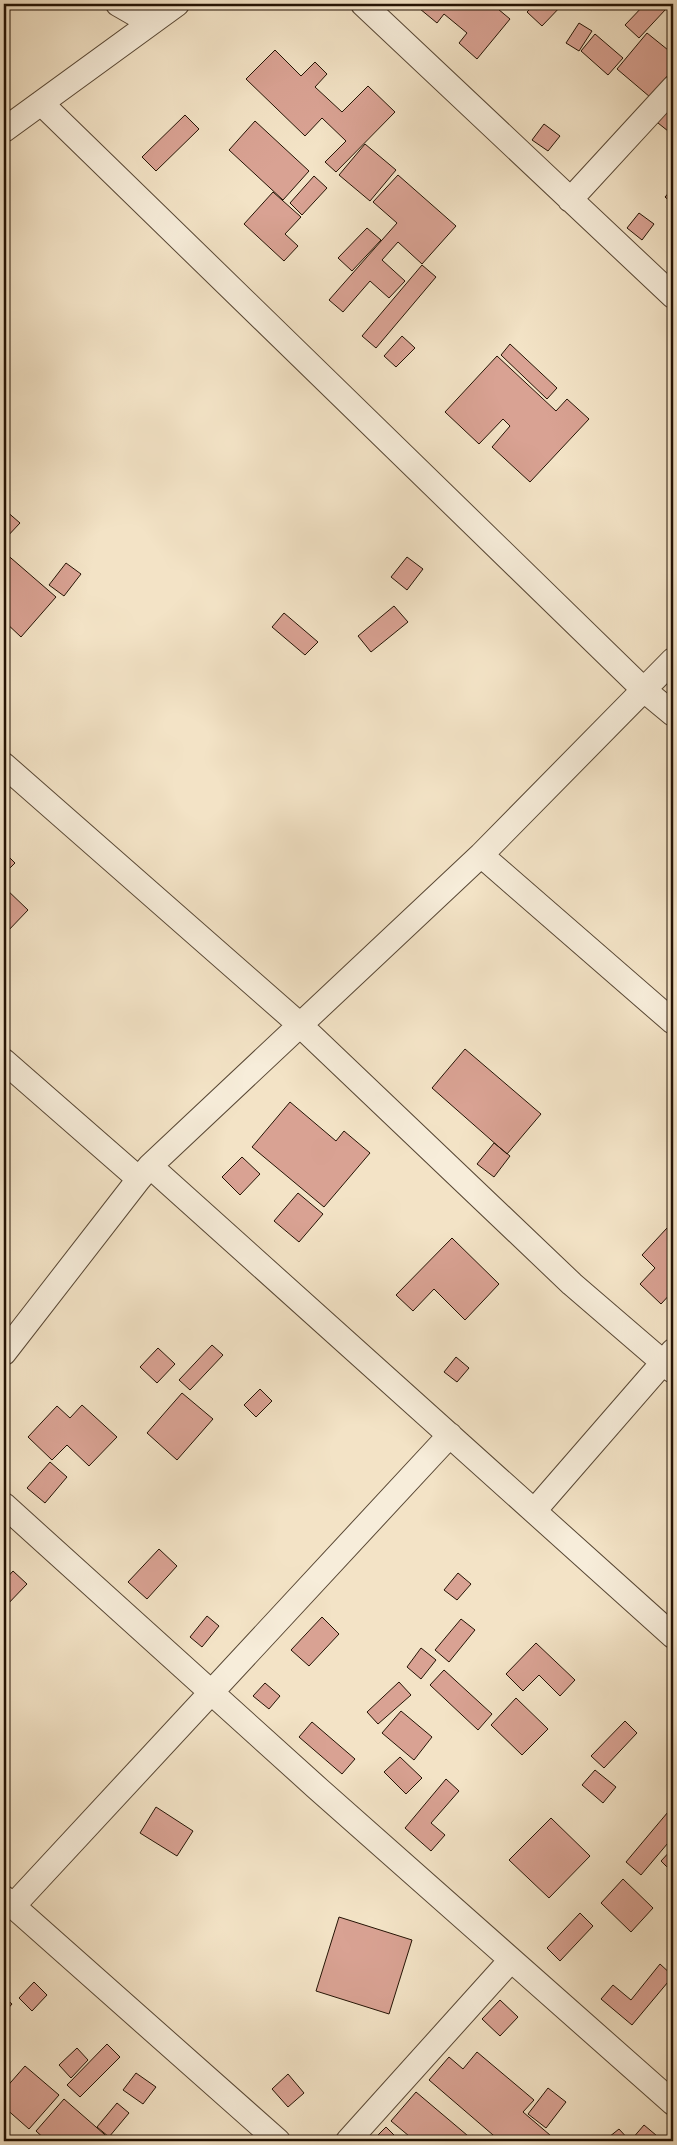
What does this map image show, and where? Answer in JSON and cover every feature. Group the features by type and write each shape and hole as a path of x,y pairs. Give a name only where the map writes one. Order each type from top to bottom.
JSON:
{"street":[{"path":"118,4 151,23"},
{"path":"4,130 177,4"},
{"path":"363,4 673,296"},
{"path":"570,200 673,88"},
{"path":"40,103 644,690 673,714"},
{"path":"4,1353 144,1173 299,1024 481,855 673,660"},
{"path":"4,765 299,1024 572,1284 670,1361 534,1511"},
{"path":"481,855 673,1022"},
{"path":"4,1061 118,1159 144,1173 450,1435 673,1636"},
{"path":"278,2141 8,1902 212,1694 450,1435"},
{"path":"4,1505 212,1694 673,2103"},
{"path":"348,2141 511,1960"}],"building":[{"path":"414,4 492,4 510,19 477,59 459,43 467,33 444,14 437,23"},
{"path":"535,4 563,4 542,26 527,12"},
{"path":"645,4 660,4 666,9 639,38 625,25"},
{"path":"579,23 592,31 579,51 566,43"},
{"path":"647,33 673,54 673,69 650,97 617,69"},
{"path":"595,34 623,58 608,75 581,51"},
{"path":"275,50 301,76 315,62 327,74 315,87 342,112 368,86 395,112 336,172 325,162 346,141 322,118 305,136 246,79"},
{"path":"673,85 673,135 648,115"},
{"path":"185,115 199,129 156,171 142,157"},
{"path":"255,121 309,171 283,200 229,150"},
{"path":"544,124 560,136 548,151 532,140"},
{"path":"365,144 396,170 370,201 339,175"},
{"path":"398,175 456,226 422,264 398,242 382,260 405,281 389,298 370,281 343,312 329,300 397,223 373,202"},
{"path":"314,176 327,188 302,215 290,203"},
{"path":"673,188 673,204 665,197"},
{"path":"273,192 301,217 285,234 298,246 284,261 244,224"},
{"path":"639,213 654,224 642,240 627,228"},
{"path":"367,228 381,240 352,271 338,258"},
{"path":"422,265 436,277 376,348 362,336"},
{"path":"402,336 415,348 396,367 384,356"},
{"path":"510,344 557,388 547,399 501,355"},
{"path":"497,356 556,411 567,399 589,419 530,482 492,447 510,426 503,419 479,444 445,412"},
{"path":"5,510 20,523 4,540 4,512"},
{"path":"4,552 56,597 21,637 4,621"},
{"path":"407,557 423,569 407,590 391,577"},
{"path":"66,563 81,574 64,596 49,585"},
{"path":"394,606 408,622 371,652 358,636"},
{"path":"284,613 318,642 305,655 272,627"},
{"path":"4,852 15,863 4,874"},
{"path":"4,887 28,910 6,933 4,931"},
{"path":"465,1049 541,1114 507,1154 432,1088"},
{"path":"290,1102 336,1141 344,1131 370,1153 324,1207 252,1147"},
{"path":"494,1143 510,1156 494,1177 477,1164"},
{"path":"242,1157 260,1174 240,1195 222,1177"},
{"path":"298,1193 323,1214 299,1242 274,1221"},
{"path":"667,1228 673,1234 673,1291 661,1304 640,1284 655,1268 642,1255"},
{"path":"452,1238 499,1284 465,1320 434,1289 413,1311 396,1295"},
{"path":"212,1345 223,1355 190,1390 179,1380"},
{"path":"158,1348 175,1364 157,1383 140,1367"},
{"path":"456,1357 469,1368 457,1382 444,1372"},
{"path":"260,1389 272,1401 256,1417 244,1405"},
{"path":"182,1393 213,1419 177,1460 147,1433"},
{"path":"82,1405 117,1437 89,1466 67,1445 52,1460 28,1437 57,1406 70,1418"},
{"path":"50,1462 67,1477 45,1503 27,1488"},
{"path":"159,1549 177,1566 147,1599 128,1582"},
{"path":"13,1571 27,1584 4,1608 4,1581"},
{"path":"458,1573 471,1584 457,1600 444,1590"},
{"path":"207,1616 219,1626 202,1647 190,1637"},
{"path":"322,1617 339,1634 309,1666 291,1650"},
{"path":"461,1619 475,1630 449,1662 435,1650"},
{"path":"536,1643 575,1680 560,1696 539,1675 523,1691 506,1674"},
{"path":"421,1648 436,1660 421,1679 407,1667"},
{"path":"444,1670 492,1714 478,1730 430,1685"},
{"path":"399,1682 411,1695 378,1724 367,1712"},
{"path":"265,1683 280,1696 269,1709 253,1696"},
{"path":"516,1698 548,1729 522,1755 491,1725"},
{"path":"401,1711 432,1737 414,1760 382,1733"},
{"path":"625,1721 637,1733 604,1768 591,1756"},
{"path":"312,1722 355,1759 342,1774 299,1737"},
{"path":"400,1757 422,1778 406,1794 384,1772"},
{"path":"595,1770 616,1787 603,1803 582,1785"},
{"path":"446,1779 459,1791 431,1823 445,1835 431,1851 405,1828"},
{"path":"673,1806 673,1837 641,1875 626,1862"},
{"path":"156,1807 193,1831 177,1856 140,1833"},
{"path":"551,1818 590,1856 549,1898 509,1860"},
{"path":"673,1848 673,1873 661,1861"},
{"path":"623,1879 653,1908 631,1932 601,1903"},
{"path":"580,1913 593,1926 560,1961 547,1948"},
{"path":"339,1917 412,1940 389,2014 316,1991"},
{"path":"660,1964 673,1976 632,2025 601,1999 613,1985 631,2000"},
{"path":"34,1982 47,1995 32,2011 19,1998"},
{"path":"4,1997 12,2004 4,2013"},
{"path":"500,2000 518,2017 500,2036 482,2019"},
{"path":"107,2044 120,2057 80,2097 67,2085"},
{"path":"77,2048 88,2060 71,2078 59,2065"},
{"path":"477,2052 534,2100 523,2112 557,2141 500,2141 429,2080 449,2057 463,2069"},
{"path":"25,2066 59,2095 29,2129 4,2107 4,2090"},
{"path":"136,2073 156,2087 143,2104 123,2090"},
{"path":"288,2074 304,2093 288,2107 272,2089"},
{"path":"548,2088 566,2102 546,2128 528,2114"},
{"path":"416,2092 474,2141 415,2141 391,2121"},
{"path":"64,2099 112,2141 47,2141 36,2131"},
{"path":"117,2103 129,2113 109,2137 97,2127"},
{"path":"644,2125 663,2141 634,2141 632,2139"},
{"path":"386,2127 399,2140 372,2141"},
{"path":"619,2129 630,2141 604,2141"}]}
